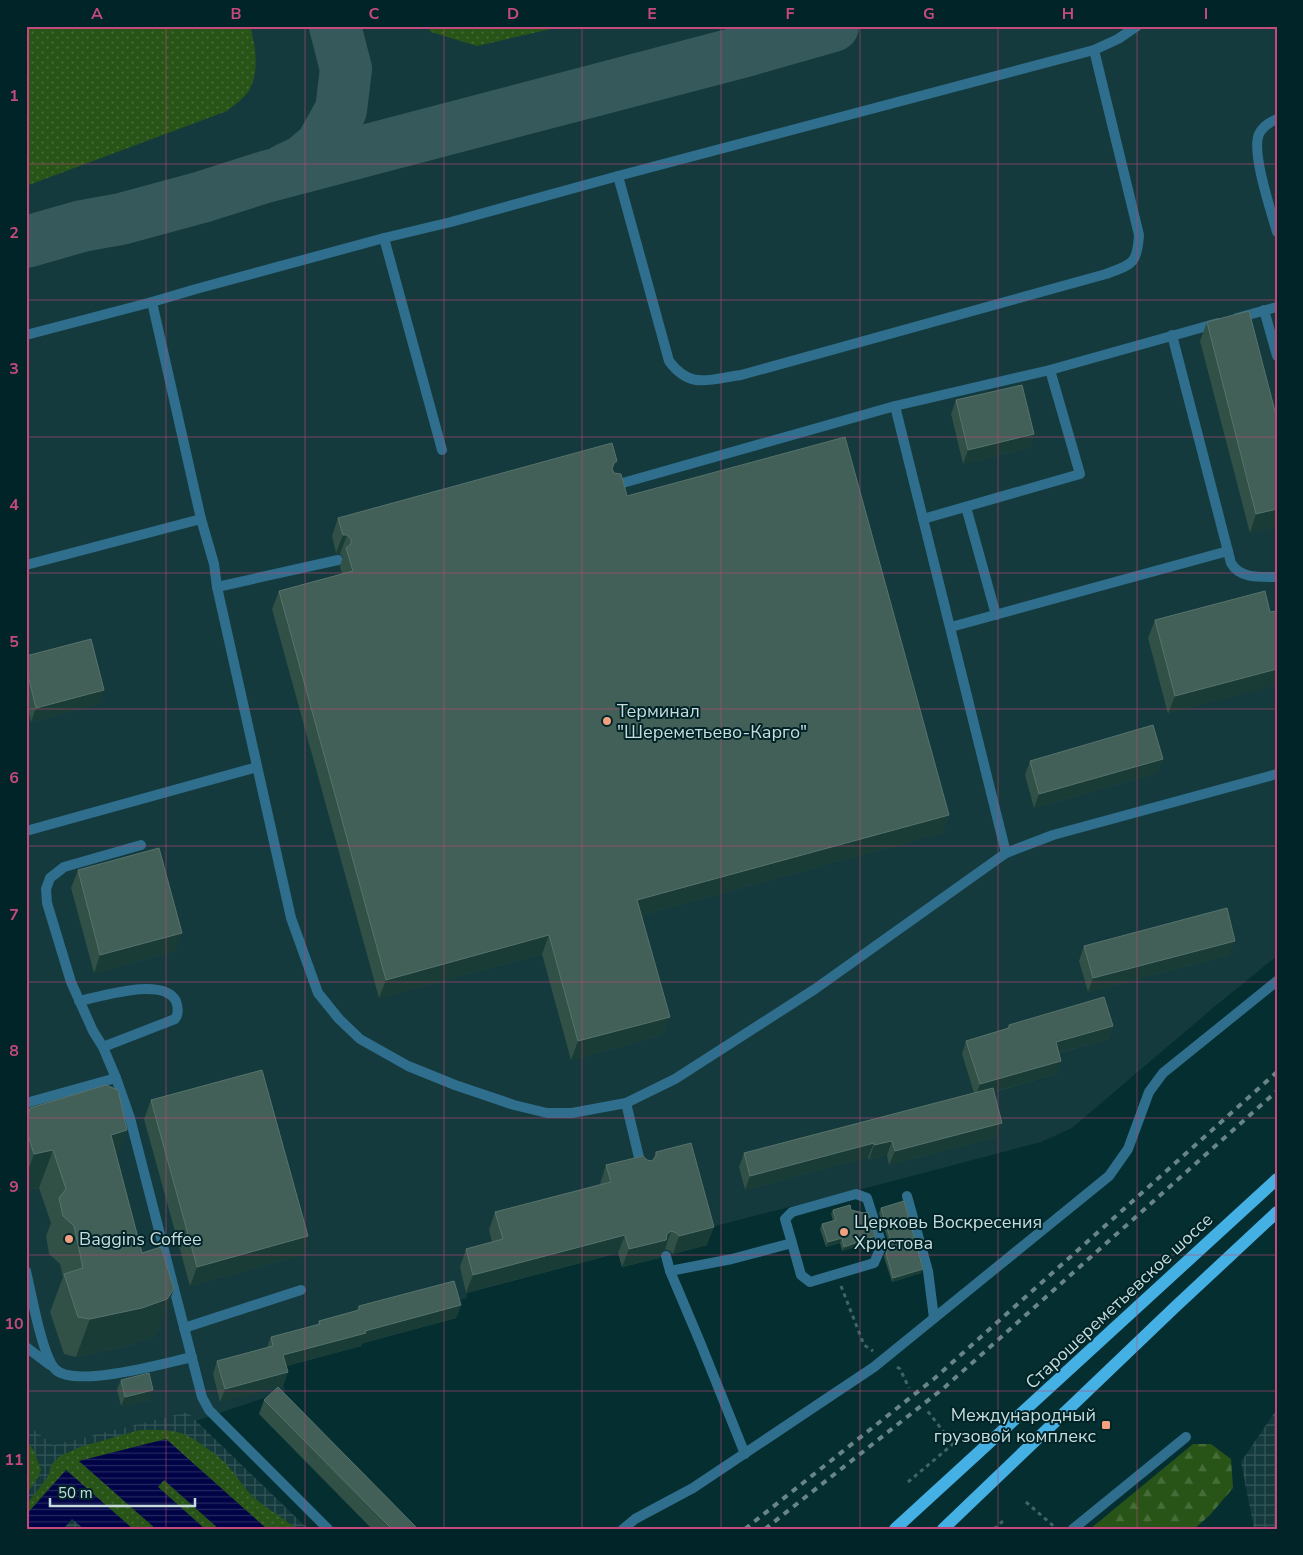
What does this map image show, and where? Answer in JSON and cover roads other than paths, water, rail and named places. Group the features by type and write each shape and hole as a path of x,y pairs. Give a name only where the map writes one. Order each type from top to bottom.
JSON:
{"main road":[{"name":"Старошереметьевское шоссе","path":"895,1529 1277,1179"},
{"path":"943,1529 1277,1212"}],"lane":[{"path":"26,335 152,302 196,288 451,222 1094,50 1118,39 1137,26"},
{"path":"618,176 669,361 676,371 693,381 741,375 1106,274 1129,265 1135,260 1138,251 1139,235 1094,50"},
{"path":"1277,119 1267,124 1260,134 1256,148 1275,217 1277,232"},
{"path":"384,238 442,450"},
{"path":"152,302 201,518 214,564 216,587 291,918 318,993 339,1019 360,1039 408,1066 455,1085 514,1105 547,1113 572,1113 626,1103 675,1079 815,989 1006,853 1054,835 1277,774"},
{"path":"612,486 895,406 1050,370 1277,307"},
{"path":"1264,310 1277,356"},
{"path":"1172,335 1231,563 1235,570 1241,574 1277,577"},
{"path":"923,519 1080,474 1050,370"},
{"path":"895,406 1006,853"},
{"path":"966,507 996,615"},
{"path":"26,565 201,518"},
{"path":"951,627 1228,550"},
{"path":"216,587 338,560"},
{"path":"26,831 257,767"},
{"path":"141,844 64,867 50,878 46,889 47,903 71,982 93,1031 103,1047 130,1118 202,1397 209,1410 328,1529"},
{"path":"622,1529 634,1519 693,1488 885,1359 1108,1176 1128,1149 1149,1092 1163,1073 1277,981"},
{"path":"79,1001 134,989 160,989 169,992 176,1002 178,1012 174,1019 103,1047"},
{"path":"26,1103 116,1078"},
{"path":"626,1103 642,1172"},
{"path":"856,1194 867,1198 882,1245 874,1263 810,1282 801,1275 792,1243 785,1219 792,1212 856,1194"},
{"path":"907,1196 928,1271 934,1318"},
{"path":"670,1271 732,1259 792,1243"},
{"path":"666,1256 670,1271 745,1454"},
{"path":"26,1270 45,1351 55,1369"},
{"path":"184,1328 301,1290"},
{"path":"26,1347 66,1376 97,1377 192,1357"},
{"path":"1074,1529 1186,1437"}],"railway":[{"path":"745,1529 935,1378 1277,1072"},
{"path":"765,1529 945,1387 1277,1091"}],"place":[{"name":"Терминал \"Шереметьево-Карго\"","path":"607,721"},
{"name":"Церковь Воскресения Христова","path":"844,1232"},
{"name":"Baggins Coffee","path":"69,1239"},
{"name":"Международный грузовой комплекс","path":"1106,1425"}]}
